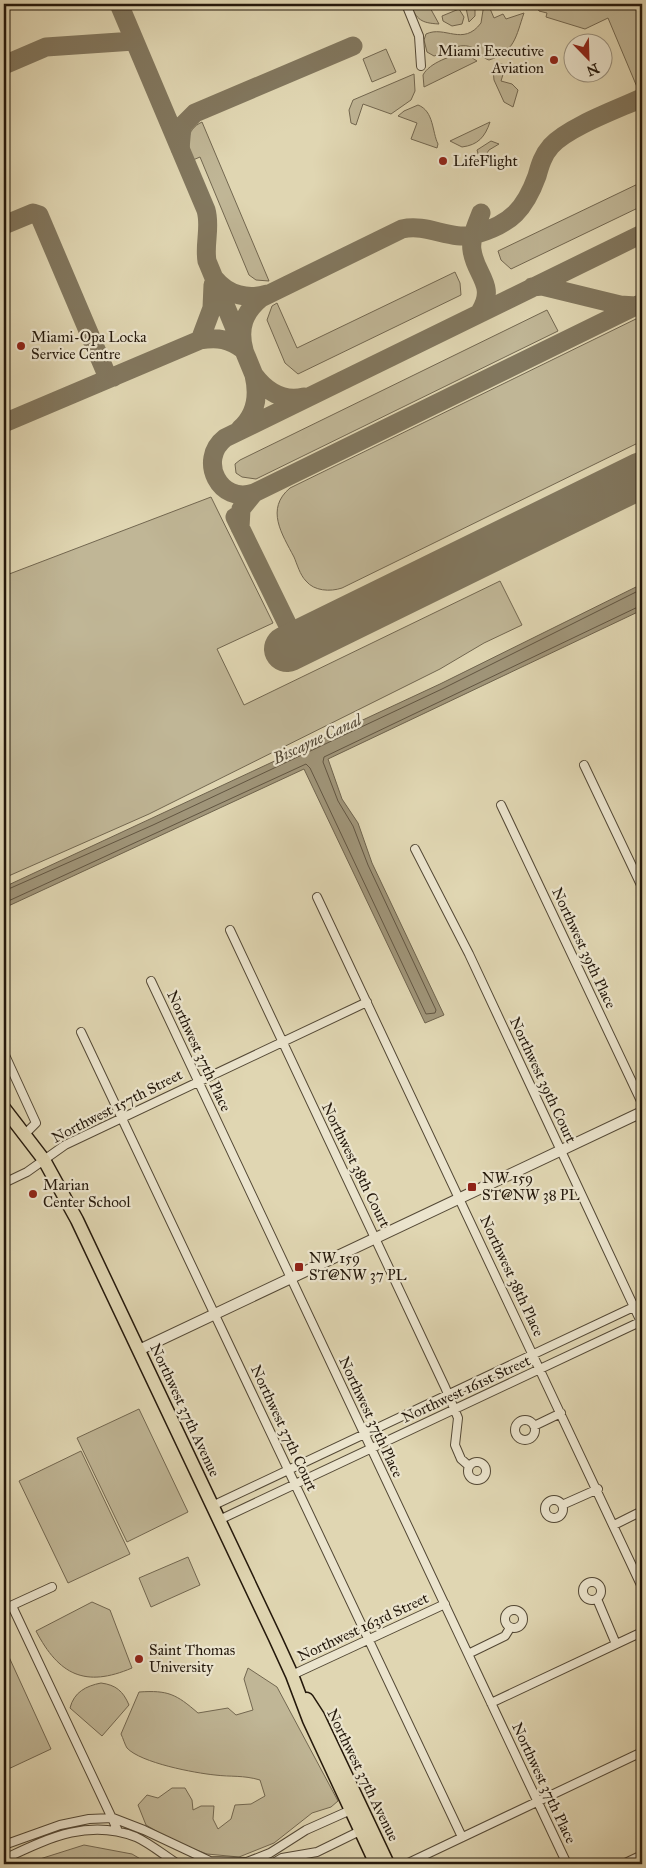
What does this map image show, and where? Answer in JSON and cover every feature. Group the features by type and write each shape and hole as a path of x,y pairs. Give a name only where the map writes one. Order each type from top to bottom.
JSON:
{"main road":[{"name":"Northwest 37th Avenue","path":"4,1108 44,1160 77,1220 292,1675 309,1720 356,1808 376,1864"},
{"name":"Northwest 37th Avenue","path":"365,1829 388,1864"}],"street":[{"path":"406,4 419,36 421,66"},
{"path":"584,765 639,871 642,887"},
{"name":"Northwest 39th Place","path":"501,805 642,1104"},
{"name":"Northwest 39th Court","path":"416,849 469,954 642,1322"},
{"name":"Northwest 38th Place","path":"317,897 598,1489 642,1586"},
{"name":"Northwest 38th Court","path":"230,930 455,1409 458,1418 455,1445 461,1459 469,1466"},
{"name":"Northwest 37th Place","path":"151,981 567,1864"},
{"name":"Northwest 157th Street","path":"4,1183 27,1172 65,1144 197,1080 367,1002"},
{"name":"Northwest 37th Court","path":"80,1032 462,1837"},
{"path":"4,1053 36,1123 25,1134"},
{"path":"139,1350 642,1112"},
{"name":"Northwest 161st Street","path":"212,1506 642,1303"},
{"name":"Northwest 161st Street","path":"219,1520 642,1322"},
{"path":"534,1426 561,1414"},
{"path":"562,1505 598,1489"},
{"path":"614,1525 642,1512"},
{"path":"4,1609 52,1587"},
{"path":"597,1600 616,1644"},
{"name":"Northwest 163rd Street","path":"292,1675 445,1604"},
{"path":"12,1606 118,1832"},
{"path":"468,1654 505,1636 510,1628"},
{"path":"491,1703 642,1632"},
{"path":"406,1864 642,1752"},
{"path":"4,1845 60,1825 89,1819 113,1818 144,1830 210,1861 247,1862 278,1849 306,1830 356,1808"},
{"path":"272,1864 282,1858 317,1852 365,1829"},
{"path":"4,1859 64,1832 110,1830 138,1838 178,1864"},
{"path":"278,1849 282,1858"},
{"path":"623,1864 642,1856"}],"shaded area":[{"path":"410,4 428,4 439,24 420,20"},
{"path":"475,4 475,16 469,22 466,8"},
{"path":"484,4 488,4 494,18 503,14 506,19 524,13 513,42 504,53 489,60 468,46 458,46 434,56 427,52 424,40 426,34 440,32 467,34 481,23"},
{"path":"543,4 642,4 642,85 637,87 608,18 585,29 546,17 547,13 539,11 537,7"},
{"path":"459,9 464,17 462,24 452,26 443,21 442,16"},
{"path":"386,49 396,72 372,82 363,59"},
{"path":"466,54 477,61 424,87 423,75 430,67 448,57"},
{"path":"501,64 506,65 501,81 512,84 518,90 513,107 504,102 494,80 493,69"},
{"path":"414,74 415,91 411,100 391,114 363,104 356,125 351,123 349,110 353,100"},
{"path":"418,105 430,117 438,144 437,148 411,139 417,123 398,116"},
{"path":"202,122 269,281 256,280 249,275 200,157 193,160 189,149 189,138 196,125"},
{"path":"490,122 486,132 477,142 462,147 450,141"},
{"path":"491,141 499,144 489,150 483,159 479,157 477,150"},
{"path":"642,182 642,206 511,269 501,260 498,251"},
{"path":"455,272 460,283 461,295 298,374 285,363 267,320 272,306 277,303 297,348"},
{"path":"547,310 558,331 256,479 242,477 236,473 235,464 240,460"},
{"path":"642,316 642,441 342,588 332,590 318,589 304,579 278,522 278,504 290,488"},
{"path":"211,497 273,623 217,649 244,705 500,581 522,625 484,643 440,669 149,814 4,878 4,576"},
{"path":"139,1409 188,1512 127,1542 77,1438"},
{"path":"81,1451 130,1554 68,1583 19,1481"},
{"path":"188,1557 200,1585 151,1607 139,1578"},
{"path":"92,1602 110,1610 132,1668 100,1677 87,1677 75,1674 54,1658 36,1631"},
{"path":"4,1646 51,1749 4,1771"},
{"path":"248,1668 277,1687 338,1801 331,1807 312,1813 274,1843 239,1857 207,1854 175,1842 146,1825 138,1805 147,1795 158,1798 172,1788 185,1788 192,1800 193,1810 201,1806 214,1806 213,1819 218,1829 231,1819 235,1805 251,1804 265,1796 260,1780 248,1777 195,1772 156,1763 127,1748 121,1734 139,1692 165,1693 177,1697 198,1713 228,1708 236,1715 253,1710 244,1679"},
{"path":"101,1683 111,1685 118,1690 129,1705 102,1736 70,1708 74,1698 81,1691"},
{"path":"84,1845 132,1854 149,1864 24,1864"}],"water":[{"path":"642,584 642,610 328,759 342,799 358,823 372,863 444,1015 425,1023 304,769 4,908 4,887 440,684"}],"taxiway":[{"path":"119,4 206,210 208,223 207,261 254,375 255,405 250,418 240,429"},
{"path":"4,65 46,47 134,41"},
{"path":"180,149 182,126 195,113 353,46"},
{"path":"244,350 242,342 244,321 250,309 261,298 402,229 421,228 458,236 467,236 499,225 508,220 522,206 532,188 544,157 551,146 581,125 642,98"},
{"path":"4,225 33,213 39,215 106,373 114,377"},
{"path":"480,312 485,303 486,287 474,259 472,241 481,213"},
{"path":"254,493 242,495 231,493 222,487 216,478 213,458 217,447 225,438 642,234"},
{"path":"215,279 226,289 239,295 260,296 267,294"},
{"path":"200,340 212,308 213,285"},
{"path":"532,287 542,286 620,305 636,306"},
{"path":"240,528 241,509 254,493 642,303"},
{"path":"4,423 200,340 223,340 233,343 244,350"},
{"path":"254,375 264,386 276,394 289,398 304,397"},
{"path":"235,517 297,644"}],"runway":[{"path":"287,649 642,475"}],"place":[{"name":"Miami Executive Aviation","path":"554,60"},
{"name":"LifeFlight","path":"443,161"},
{"name":"Miami-Opa Locka Service Centre","path":"21,346"},
{"name":"NW 159 ST@NW 38 PL","path":"472,1187"},
{"name":"Marian Center School","path":"33,1194"},
{"name":"NW 159 ST@NW 37 PL","path":"299,1267"},
{"name":"Saint Thomas University","path":"139,1659"}],"water label":[{"name":"Biscayne Canal","path":"317,739"}]}
